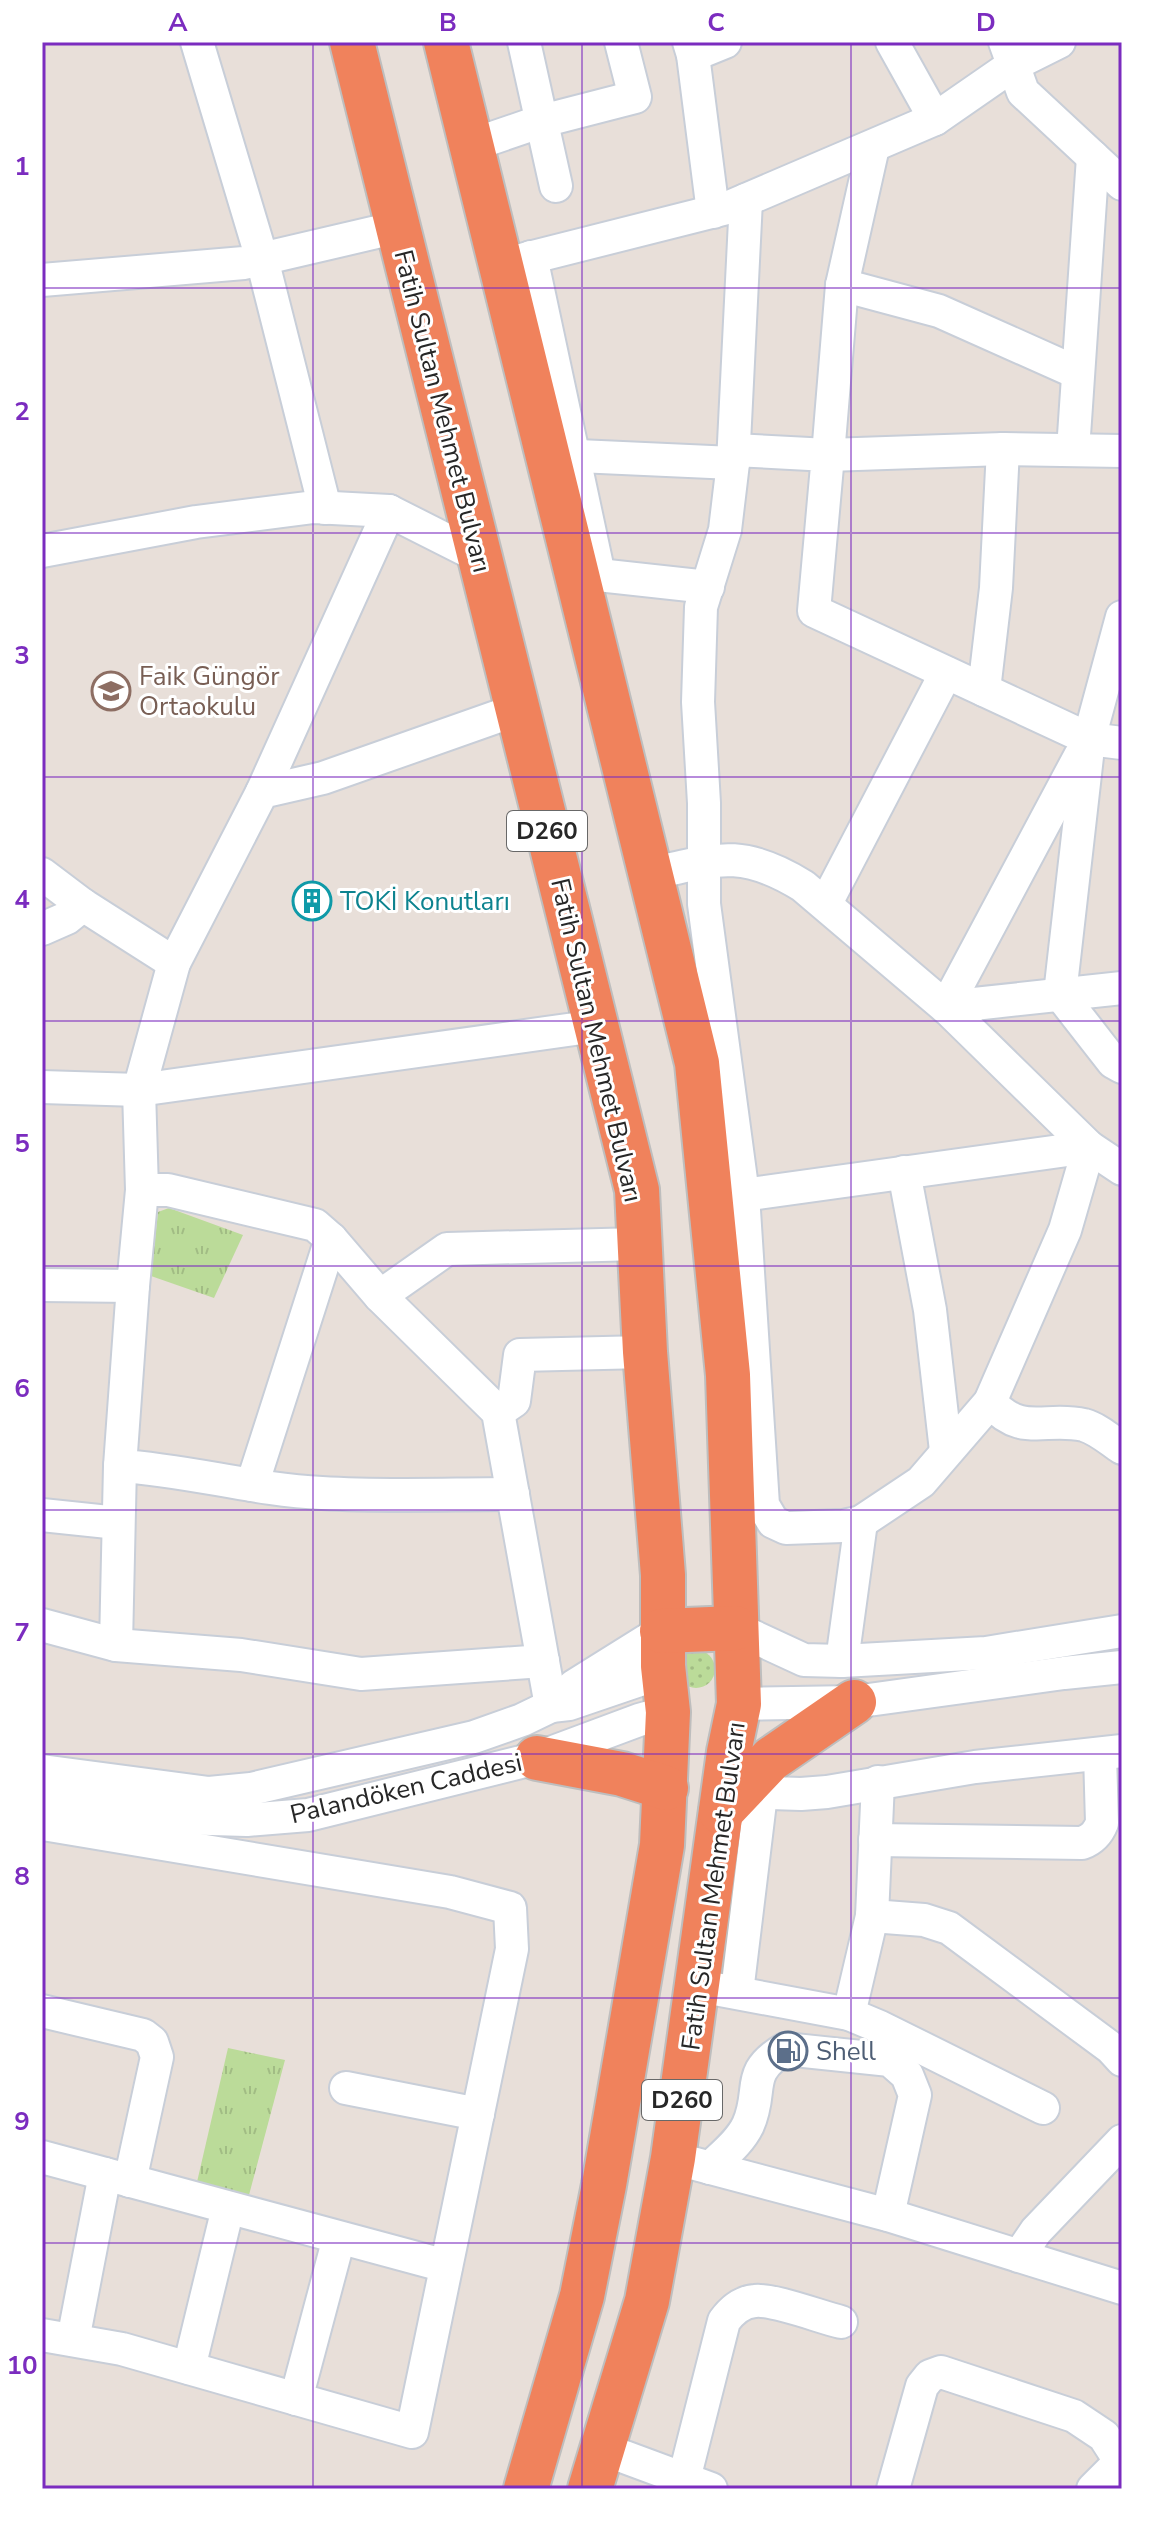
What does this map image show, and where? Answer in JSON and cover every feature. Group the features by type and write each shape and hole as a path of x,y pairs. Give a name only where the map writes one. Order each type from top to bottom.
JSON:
{"highway":[{"name":"Fatih Sultan Mehmet Bulvarı","path":"352,42 637,1190 645,1352 663,1575 666,1788 662,1845 582,2296 526,2489"},
{"name":"D260","path":"446,42 472,145 516,261 588,574 650,874 697,1063 728,1375 739,1704"},
{"path":"664,1672 735,1628"},
{"path":"664,1672 739,1704"},
{"path":"741,1799 771,1759 854,1702"},
{"name":"Fatih Sultan Mehmet Bulvarı","path":"597,2469 692,2163 718,1989 741,1799 739,1704"},
{"path":"529,1739 666,1788"}],"street":[{"path":"197,42 262,259 325,508"},
{"path":"524,42 556,186"},
{"path":"472,145 542,121 635,97 621,42"},
{"path":"713,212 691,48 725,42"},
{"path":"892,42 935,119"},
{"path":"516,261 713,212 746,200 935,119 1009,54 1059,42"},
{"path":"1009,54 1023,92 1122,184"},
{"path":"873,147 842,285 814,611 1089,739 1122,743"},
{"path":"1073,450 1093,157"},
{"path":"746,200 734,456 725,530 701,607 698,702 706,861 704,904 743,1195 765,1512 773,1522 786,1528 843,1526 861,1522 921,1482 990,1402 1065,1230 1089,1147"},
{"path":"42,280 244,263 398,227"},
{"path":"842,285 939,311 1078,373"},
{"path":"562,456 828,455 1003,449 1122,451"},
{"path":"984,690 996,588 1003,449"},
{"path":"42,551 196,522 325,508 389,511 480,557"},
{"path":"116,1645 120,1466 142,1190 139,1090 174,963 262,792 389,511"},
{"path":"588,574 708,587"},
{"path":"1122,617 1089,739 1060,994 1113,1062 1122,1067"},
{"path":"826,903 946,673"},
{"path":"262,792 323,778 516,710"},
{"path":"946,1007 1089,739"},
{"path":"650,874 706,861 740,859 771,868 803,886 946,1007 1089,1147 1122,1169"},
{"path":"42,874 83,905 174,963"},
{"path":"42,929 67,918 83,905"},
{"path":"946,1007 1122,988"},
{"path":"42,1087 139,1090 596,1026"},
{"path":"743,1195 1089,1147"},
{"path":"904,1172 930,1310 946,1451"},
{"path":"142,1190 168,1190 315,1225 380,1296 498,1412 551,1706"},
{"path":"252,1485 331,1239"},
{"path":"380,1296 447,1249 639,1244"},
{"path":"42,1285 133,1286"},
{"path":"498,1412 514,1401 520,1355 645,1352"},
{"path":"990,1402 1003,1417 1022,1424 1087,1426 1122,1448"},
{"path":"120,1466 321,1493 513,1494"},
{"path":"42,1515 118,1523"},
{"path":"842,1661 861,1522"},
{"path":"42,1625 116,1645 241,1655 361,1674 543,1661"},
{"path":"735,1628 804,1660 842,1661 986,1653 1122,1631"},
{"path":"739,1704 854,1702 1122,1667"},
{"name":"Palandöken Caddesi","path":"529,1739 551,1706 574,1686 664,1672"},
{"name":"Palandöken Caddesi","path":"45,1799 216,1821 308,1815 529,1739 639,1720 664,1672"},
{"path":"741,1799 814,1793 975,1767 1111,1752 1102,1823 1099,1831 1088,1841 875,1840"},
{"path":"849,2014 872,1916 878,1782"},
{"path":"42,2011 143,2035 155,2049 157,2057 117,2178 57,2338 122,2349 412,2432 512,1949 510,1908 45,1799"},
{"path":"872,1916 924,1920 949,1928 1118,2050"},
{"path":"718,1989 849,2014 1043,2108"},
{"path":"692,2163 738,2140 748,2125 761,2067 785,2049 890,2060 907,2075 915,2095 888,2215"},
{"path":"346,2088 478,2114"},
{"path":"1019,2256 1036,2231 1122,2141"},
{"path":"42,2157 446,2266"},
{"path":"692,2163 888,2215 1122,2288"},
{"path":"189,2368 228,2208"},
{"path":"296,2399 339,2238"},
{"path":"597,2469 697,2484 724,2321 730,2312 746,2302 763,2301 841,2322"},
{"path":"893,2489 922,2386 930,2376 941,2372 1074,2416 1104,2436 1122,2464 1093,2489"}],"green space":[{"path":"169,1208 243,1235 214,1298 151,1276 158,1212"},
{"path":"696,1650 709,1656 715,1669 709,1682 696,1688 683,1682 677,1669 683,1656"},
{"path":"228,2048 285,2060 249,2195 197,2182"}],"place":[{"name":"Faik Güngör Ortaokulu","path":"111,691"},
{"name":"TOKİ Konutları","path":"312,901"},
{"name":"Shell","path":"788,2051"}]}
